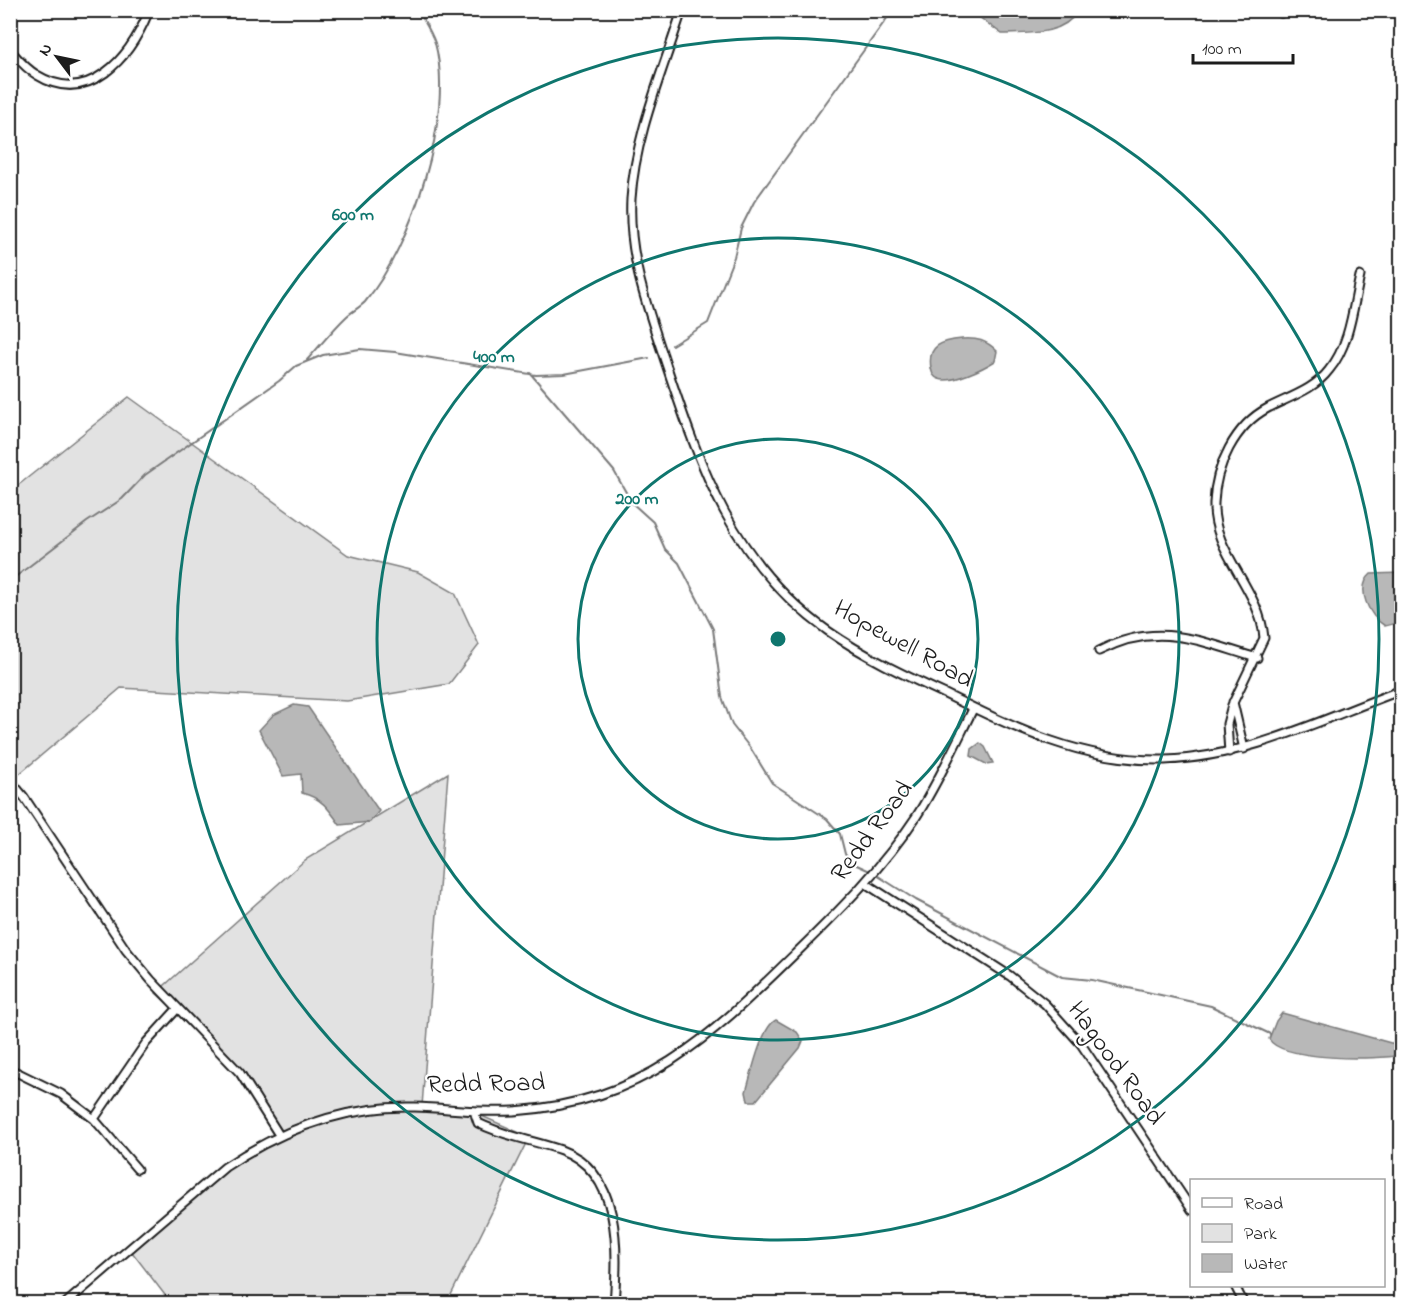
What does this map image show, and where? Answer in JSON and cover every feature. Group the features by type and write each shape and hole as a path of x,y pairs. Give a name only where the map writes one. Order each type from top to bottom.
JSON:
{"street":[{"name":"Hopewell Road","path":"682,10 638,151 631,200 632,234 643,297 705,475 724,516 749,555 801,610 828,631 862,652 973,709 1054,744 1100,755 1164,760 1229,752 1401,690"},
{"path":"10,50 26,67 44,79 62,84 86,82 106,72 122,60 139,35 148,13"},
{"path":"1229,752 1227,724 1233,702 1263,645 1264,631 1253,595 1218,531 1214,505 1217,481 1231,445 1247,423 1266,409 1313,386 1331,369 1346,340 1360,276"},
{"path":"1099,651 1122,641 1167,634 1257,658"},
{"path":"1233,702 1245,748"},
{"name":"Redd Road","path":"65,1304 207,1181 253,1149 279,1135 323,1119 373,1109 414,1107 513,1111 584,1100 634,1083 665,1067 699,1044 726,1020 865,883 916,817 973,709"},
{"path":"10,780 24,797 126,950 240,1073 279,1135"},
{"name":"Hagood Road","path":"865,883 1010,976 1045,1004 1081,1044 1190,1208"},
{"path":"94,1119 146,1043 178,1008"},
{"path":"10,1069 61,1094 94,1119 137,1169"},
{"path":"474,1111 478,1123 498,1133 571,1155 599,1183 608,1200 614,1220 616,1274 614,1304"},
{"path":"1236,1287 1244,1304"}],"green space":[{"path":"129,397 348,555 418,572 455,593 479,645 449,684 347,701 121,688 18,775 11,770 11,491"},
{"path":"448,773 422,1106 475,1113 529,1137 447,1303 171,1303 132,1252 191,1192 279,1136 229,1061 156,993 305,860"}],"water":[{"path":"971,11 1078,11 1063,25 1054,29 1034,33 1002,34"},
{"path":"977,339 989,344 997,351 995,361 960,377 945,380 935,377 930,360 934,349 942,343"},
{"path":"1401,573 1401,622 1385,626 1374,616 1366,602 1364,587 1366,580 1371,574"},
{"path":"294,705 308,707 379,811 370,822 340,825 320,801 302,793 301,774 283,776 259,730 273,715"},
{"path":"980,743 985,747 993,763 986,764 971,756 972,749"},
{"path":"1282,1013 1398,1045 1401,1047 1401,1055 1352,1058 1310,1055 1291,1051 1277,1046 1269,1039"},
{"path":"776,1020 797,1032 803,1041 800,1048 756,1101 748,1101 746,1092 757,1053 766,1032"}],"waterway":[{"path":"307,360 342,321 365,302 382,278 399,248 425,178 439,106 440,72 435,43 418,10"},
{"path":"672,345 708,323 734,257 741,228 754,202 893,10"},
{"path":"10,581 87,522 122,499 145,475 279,381 296,366 323,355 360,349 395,352 536,375 564,374 649,358"},
{"path":"530,373 614,471 632,503 653,522 665,549 679,563 713,629 722,697 732,725 751,749 772,783 827,819 840,834 845,854 850,862 870,871"},
{"path":"875,874 916,900 1062,977 1092,980 1211,1006 1270,1034"}]}
